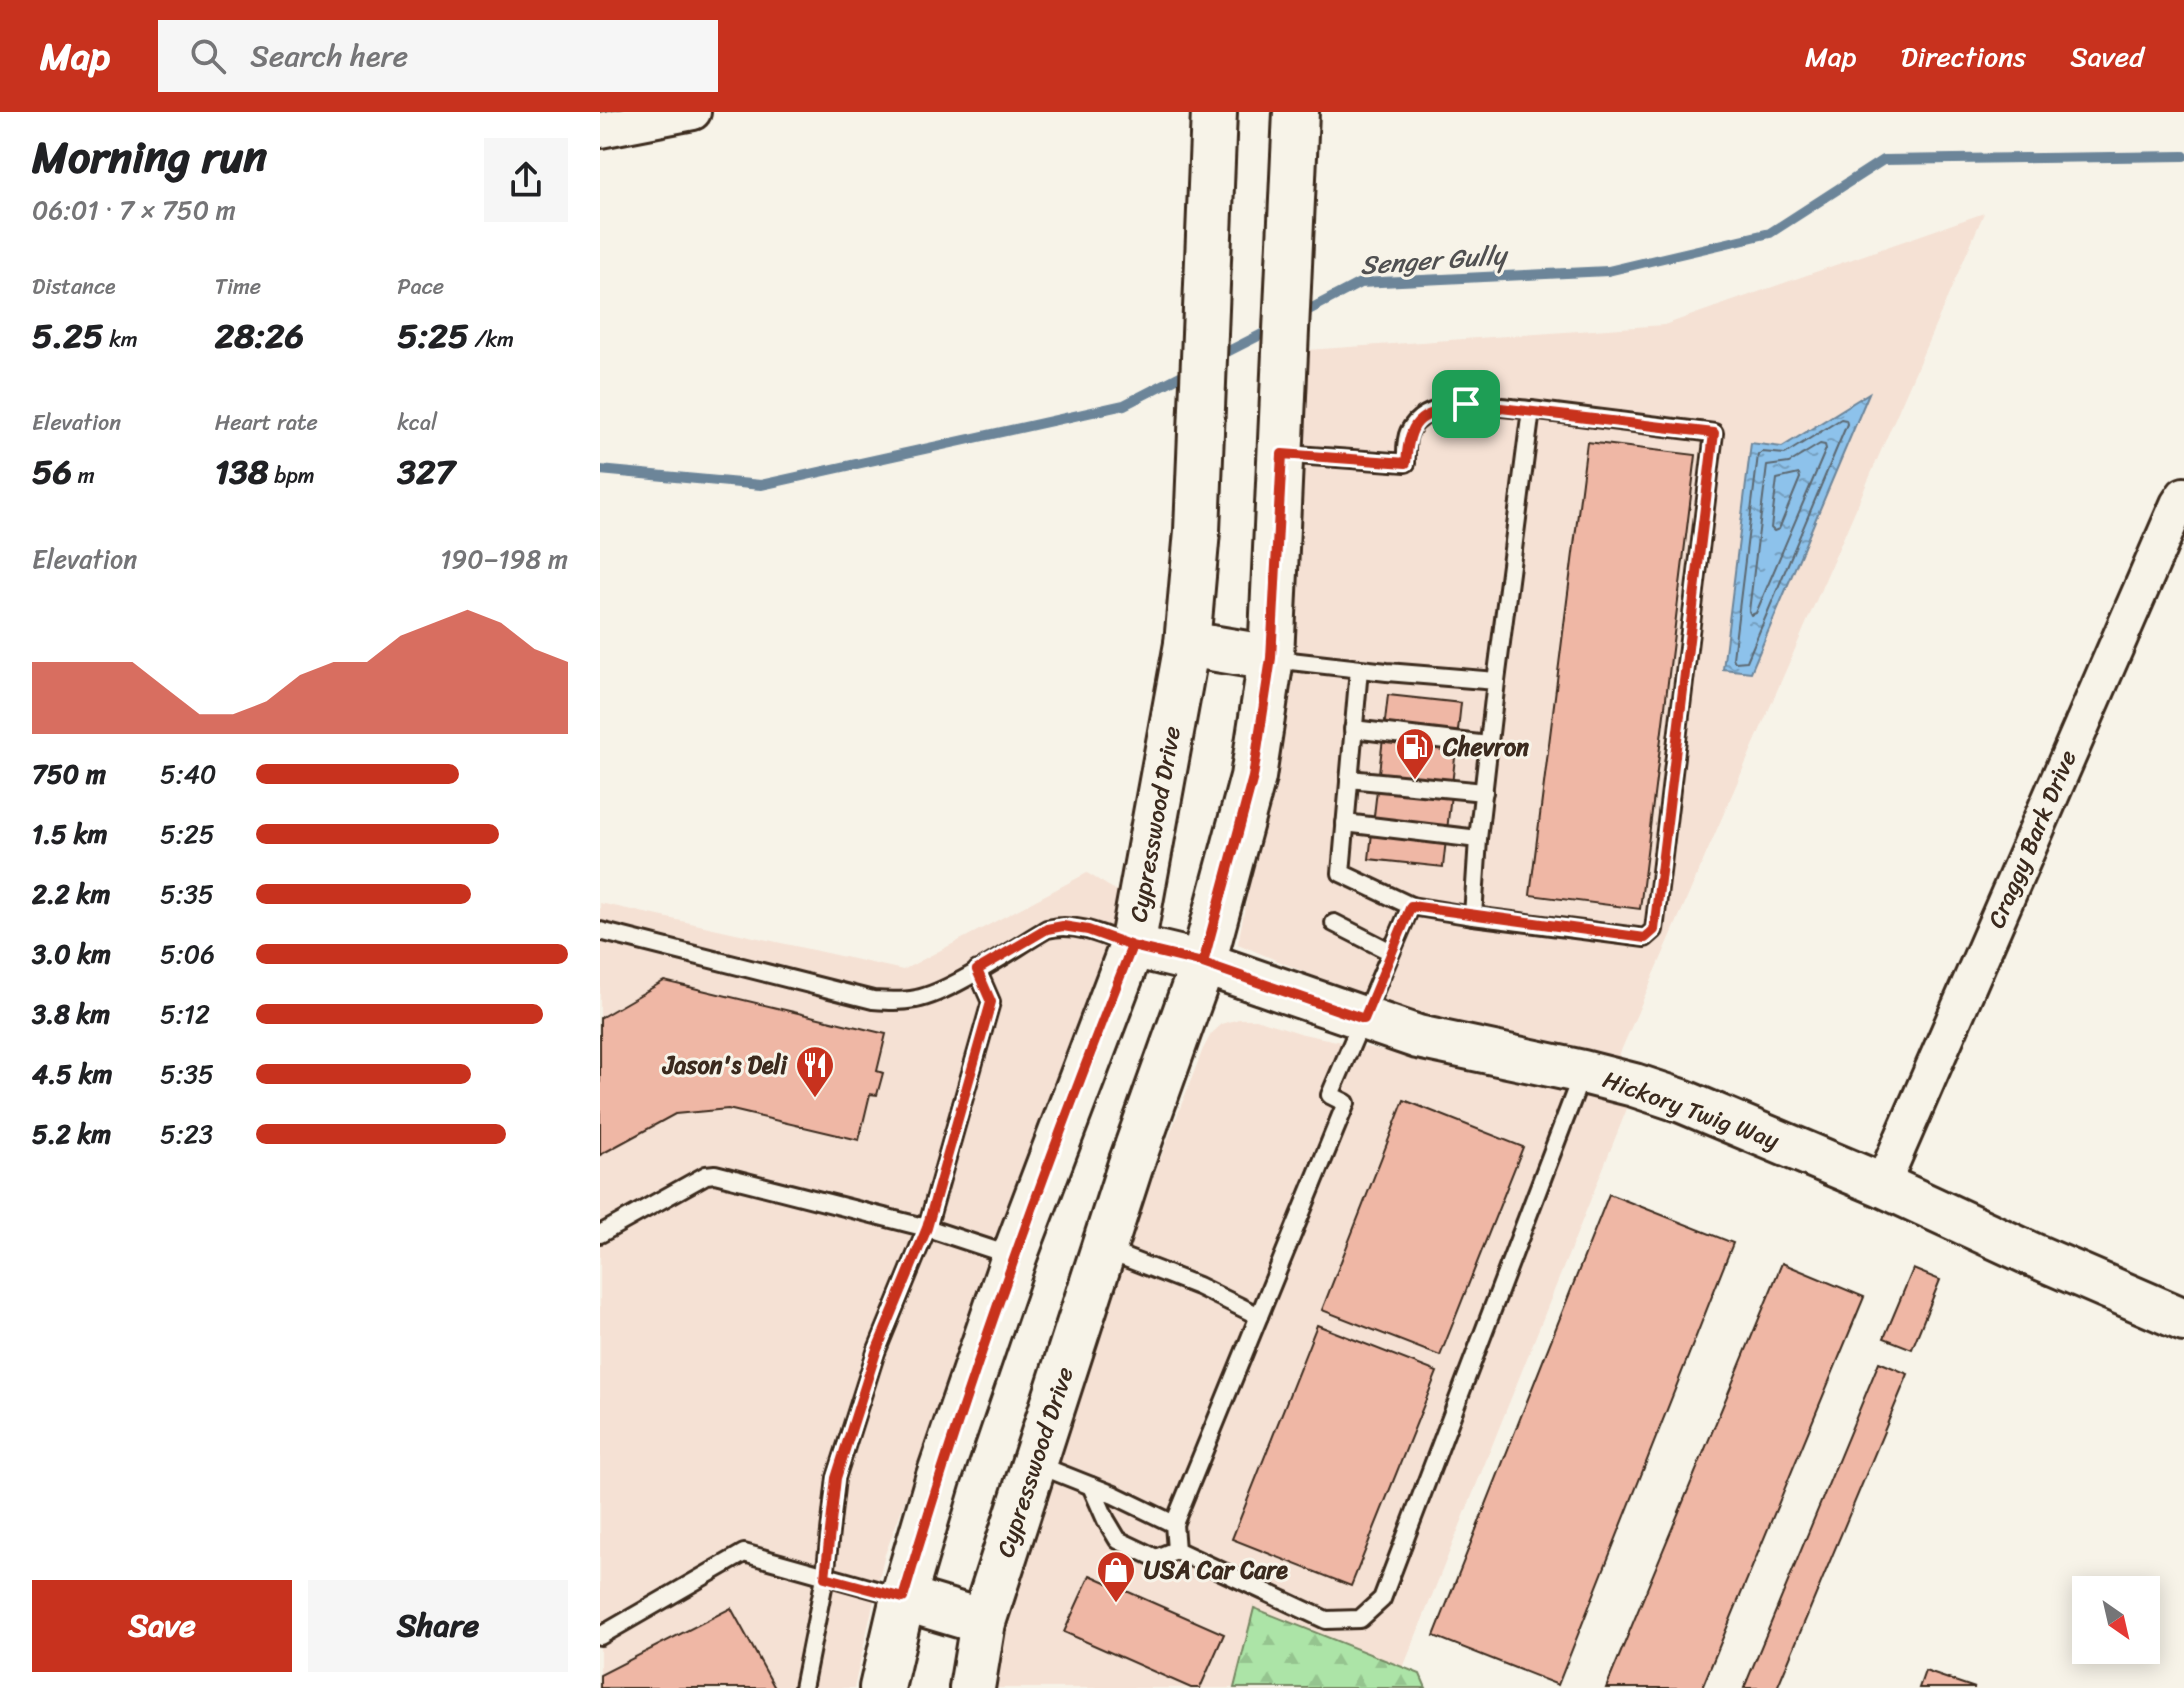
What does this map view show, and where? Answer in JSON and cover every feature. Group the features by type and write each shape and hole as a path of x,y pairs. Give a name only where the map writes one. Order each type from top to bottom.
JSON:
{"main road":[{"name":"Cypresswood Drive","path":"882,1688 903,1598 938,1479 1014,1257 1132,946 1187,644 1197,531 1214,112"},
{"name":"Cypresswood Drive","path":"972,1688 983,1622 1130,1167 1203,963 1253,777 1271,658 1296,112"},
{"path":"1187,644 1271,658"},
{"path":"903,1598 983,1622"}],"street":[{"path":"600,130 693,112"},
{"name":"Craggy Bark Drive","path":"1882,1185 2184,495"},
{"name":"Hickory Twig Way","path":"1132,946 1203,963 1418,1037 1583,1072 1682,1101 1882,1185 2184,1320"}],"lane":[{"path":"1282,454 1406,463 1408,433 1425,416 1466,404 1714,433 1654,930 1645,938 1411,906 1341,873 1359,669"},
{"path":"1473,916 1488,745 1531,410"},
{"path":"1271,658 1496,681"},
{"path":"1353,729 1488,745"},
{"path":"1349,779 1484,792"},
{"path":"1345,823 1478,839"},
{"path":"1176,1550 1174,1524 1346,1103 1330,1095 1411,906"},
{"path":"1334,923 1391,952"},
{"path":"600,931 873,1000 896,1001 919,999 941,991 1047,929 1063,926 1088,930 1132,946"},
{"path":"803,1688 825,1577 836,1478 876,1352 927,1228 991,1002 977,970"},
{"path":"1091,1486 1118,1540 1156,1558 1176,1550 1326,1620 1360,1619 1382,1599 1583,1072"},
{"path":"600,1234 706,1175 715,1174 927,1228 1014,1257"},
{"path":"1104,1249 1198,1286 1259,1316"},
{"path":"1034,1463 1174,1524"},
{"path":"600,1636 744,1553 903,1598"}],"shaded area":[{"path":"1984,213 1617,1060 1417,1020 1238,944 1284,701 1307,350 1664,325"},
{"path":"1087,873 1130,899 884,1557 854,1688 600,1688 600,903 903,970"},
{"path":"1239,1019 1256,1019 1303,1034 1525,1080 1628,1106 1401,1673 1264,1688 989,1688 1016,1568 1074,1381 1203,1049 1211,1034 1222,1024"}],"green space":[{"path":"1254,1608 1420,1674 1426,1688 1234,1688"}],"water":[{"path":"1869,393 1751,672 1723,669 1751,443 1782,447"}],"building":[{"path":"1587,442 1696,455 1640,909 1530,895"},
{"name":"Chevron","path":"1388,695 1461,703 1443,867 1369,859"},
{"path":"664,981 886,1034 877,1071 883,1073 877,1095 870,1094 859,1140 728,1109 675,1114 600,1155 600,1018"},
{"path":"1404,1100 1523,1147 1440,1356 1322,1310"},
{"path":"1609,1194 1733,1243 1558,1685 1434,1636"},
{"path":"1782,1263 1864,1297 1702,1688 1606,1688"},
{"path":"1913,1269 1940,1280 1912,1349 1884,1338"},
{"path":"1317,1325 1437,1372 1351,1586 1232,1539"},
{"path":"1879,1362 1908,1374 1777,1688 1744,1688"},
{"name":"USA Car Care","path":"1090,1575 1224,1634 1200,1688 1191,1688 1064,1632"},
{"path":"731,1608 775,1688 600,1688 600,1675"},
{"path":"1925,1671 1975,1688 1919,1688"}],"waterway":[{"name":"Senger Gully","path":"1297,316 1360,283 1608,271 1770,233 1883,160 2184,156"},
{"name":"Senger Gully","path":"1215,358 1276,327"},
{"name":"Senger Gully","path":"600,470 761,485 1124,405 1190,371"}],"place":[{"name":"Chevron","path":"1415,781"},
{"name":"Jason's Deli","path":"815,1099"},
{"name":"USA Car Care","path":"1116,1604"}],"route":[{"path":"1466,404 1425,416 1408,433 1406,463 1282,454 1271,658 1253,777 1203,963 1132,946 1014,1257 938,1479 903,1598 825,1577 836,1478 876,1352 927,1228 991,1002 977,970 1047,929 1063,926 1088,930 1132,946 1203,963 1364,1019 1411,906 1645,938 1654,930 1714,433 1466,404"}]}
